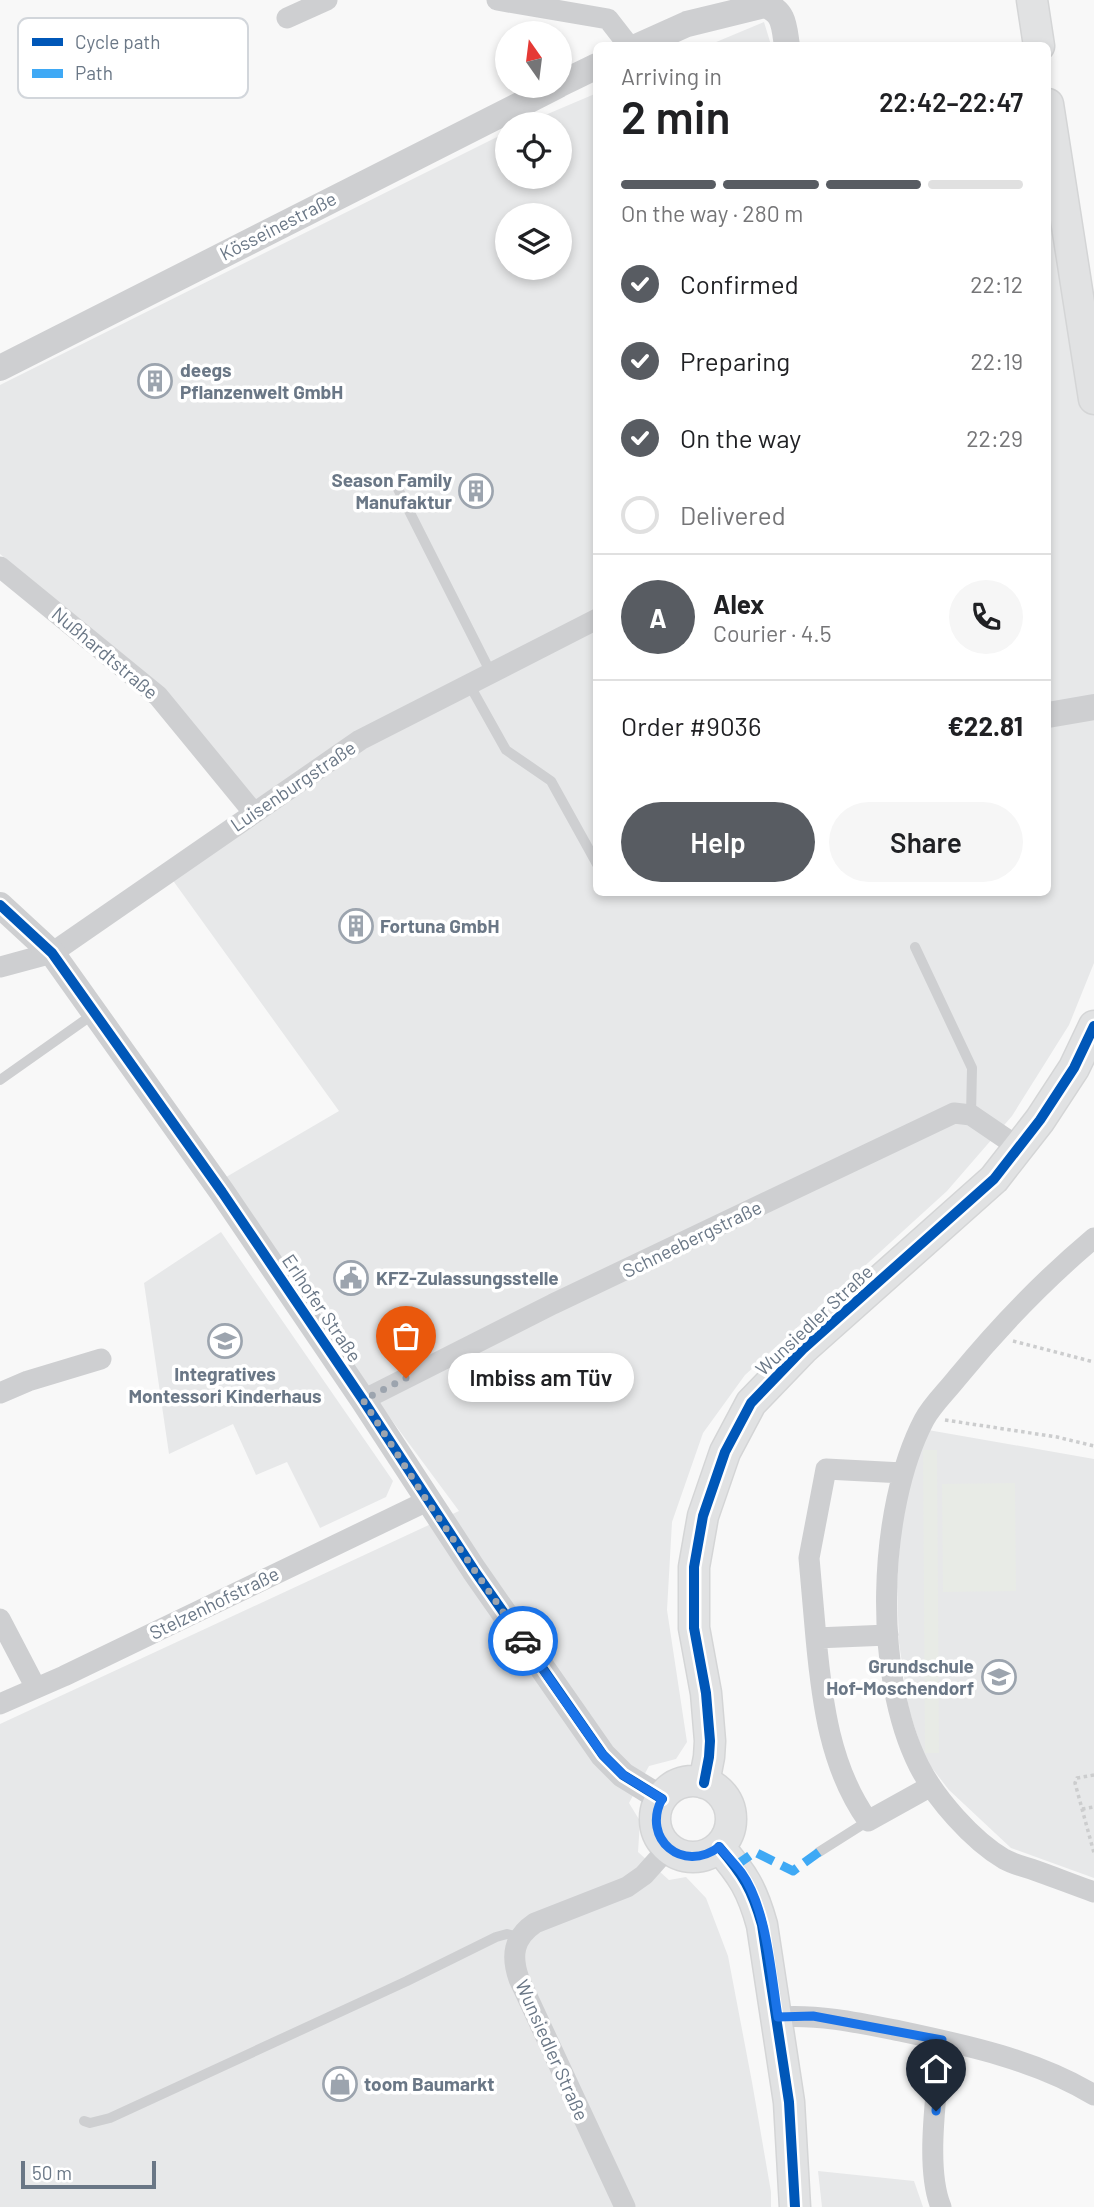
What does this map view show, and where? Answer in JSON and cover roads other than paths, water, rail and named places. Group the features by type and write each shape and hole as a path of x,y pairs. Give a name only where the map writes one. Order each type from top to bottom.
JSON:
{"main road":[{"path":"1032,0 1038,42"},
{"path":"1051,123 1094,399"},
{"name":"Wunsiedler Straße","path":"704,1783 710,1741 706,1693 694,1628 694,1566 703,1516 725,1452 751,1403 803,1349 994,1179 1040,1120 1074,1068 1094,1026"},
{"path":"704,1783 712,1786 724,1797 731,1814 728,1835 712,1852 696,1857 678,1854 662,1840 656,1815 662,1799 670,1790 680,1784 704,1783"},
{"path":"719,1847 742,1873 755,1899 764,1937 789,2102 796,2207"}],"street":[{"path":"287,18 327,0"},
{"path":"496,0 608,19 626,42"},
{"path":"647,42 687,24 777,4 784,22 786,42"},
{"name":"Kösseinestraße","path":"572,78 593,68"},
{"name":"Kösseinestraße","path":"0,368 533,98"},
{"name":"Nußhardtstraße","path":"0,567 158,696 254,813"},
{"name":"Luisenburgstraße","path":"0,967 52,953 360,740 593,621"},
{"path":"1051,714 1094,706"},
{"name":"Erlhofer Straße","path":"0,905 52,953 222,1192 363,1400 427,1501 603,1755 623,1775 662,1799"},
{"name":"Schneebergstraße","path":"363,1400 553,1304 954,1113 971,1115"},
{"path":"971,1115 1018,1147"},
{"path":"1094,1238 1054,1271 925,1417 906,1458 890,1524 887,1592 888,1635 900,1713 918,1764 931,1786 963,1825 1005,1859 1094,1892"},
{"path":"0,1393 29,1381 101,1359"},
{"path":"903,1473 826,1469 809,1558 820,1684 833,1752 855,1803 869,1821 931,1786"},
{"name":"Stelzenhofstraße","path":"0,1703 427,1501"},
{"path":"0,1619 36,1688"},
{"path":"816,1638 888,1635"},
{"path":"519,1937 535,1923 627,1887 644,1875 668,1847"},
{"name":"Wunsiedler Straße","path":"519,1937 514,1956 519,1979 625,2207"},
{"path":"778,2017 813,2016 942,2040 999,2054 1094,2095"},
{"path":"940,2207 932,2159 942,2040"}],"lane":[{"path":"398,489 491,673"},
{"path":"470,684 506,750 551,781 593,857"},
{"path":"915,947 972,1068 971,1115"},
{"path":"0,1080 95,1013"},
{"path":"819,1852 869,1821"},
{"path":"84,2121 95,2122 110,2118 496,1937 507,1934 519,1937"}],"place":[{"name":"deegs Pflanzenwelt GmbH","path":"155,381"},
{"name":"Season Family Manufaktur","path":"476,491"},
{"name":"Fortuna GmbH","path":"356,926"},
{"name":"KFZ-Zulassungsstelle","path":"351,1278"},
{"name":"Integratives Montessori Kinderhaus","path":"225,1341"},
{"name":"Imbiss am Tüv","path":"406,1378"},
{"name":"Grundschule Hof-Moschendorf","path":"999,1677"},
{"name":"toom Baumarkt","path":"340,2084"}]}
